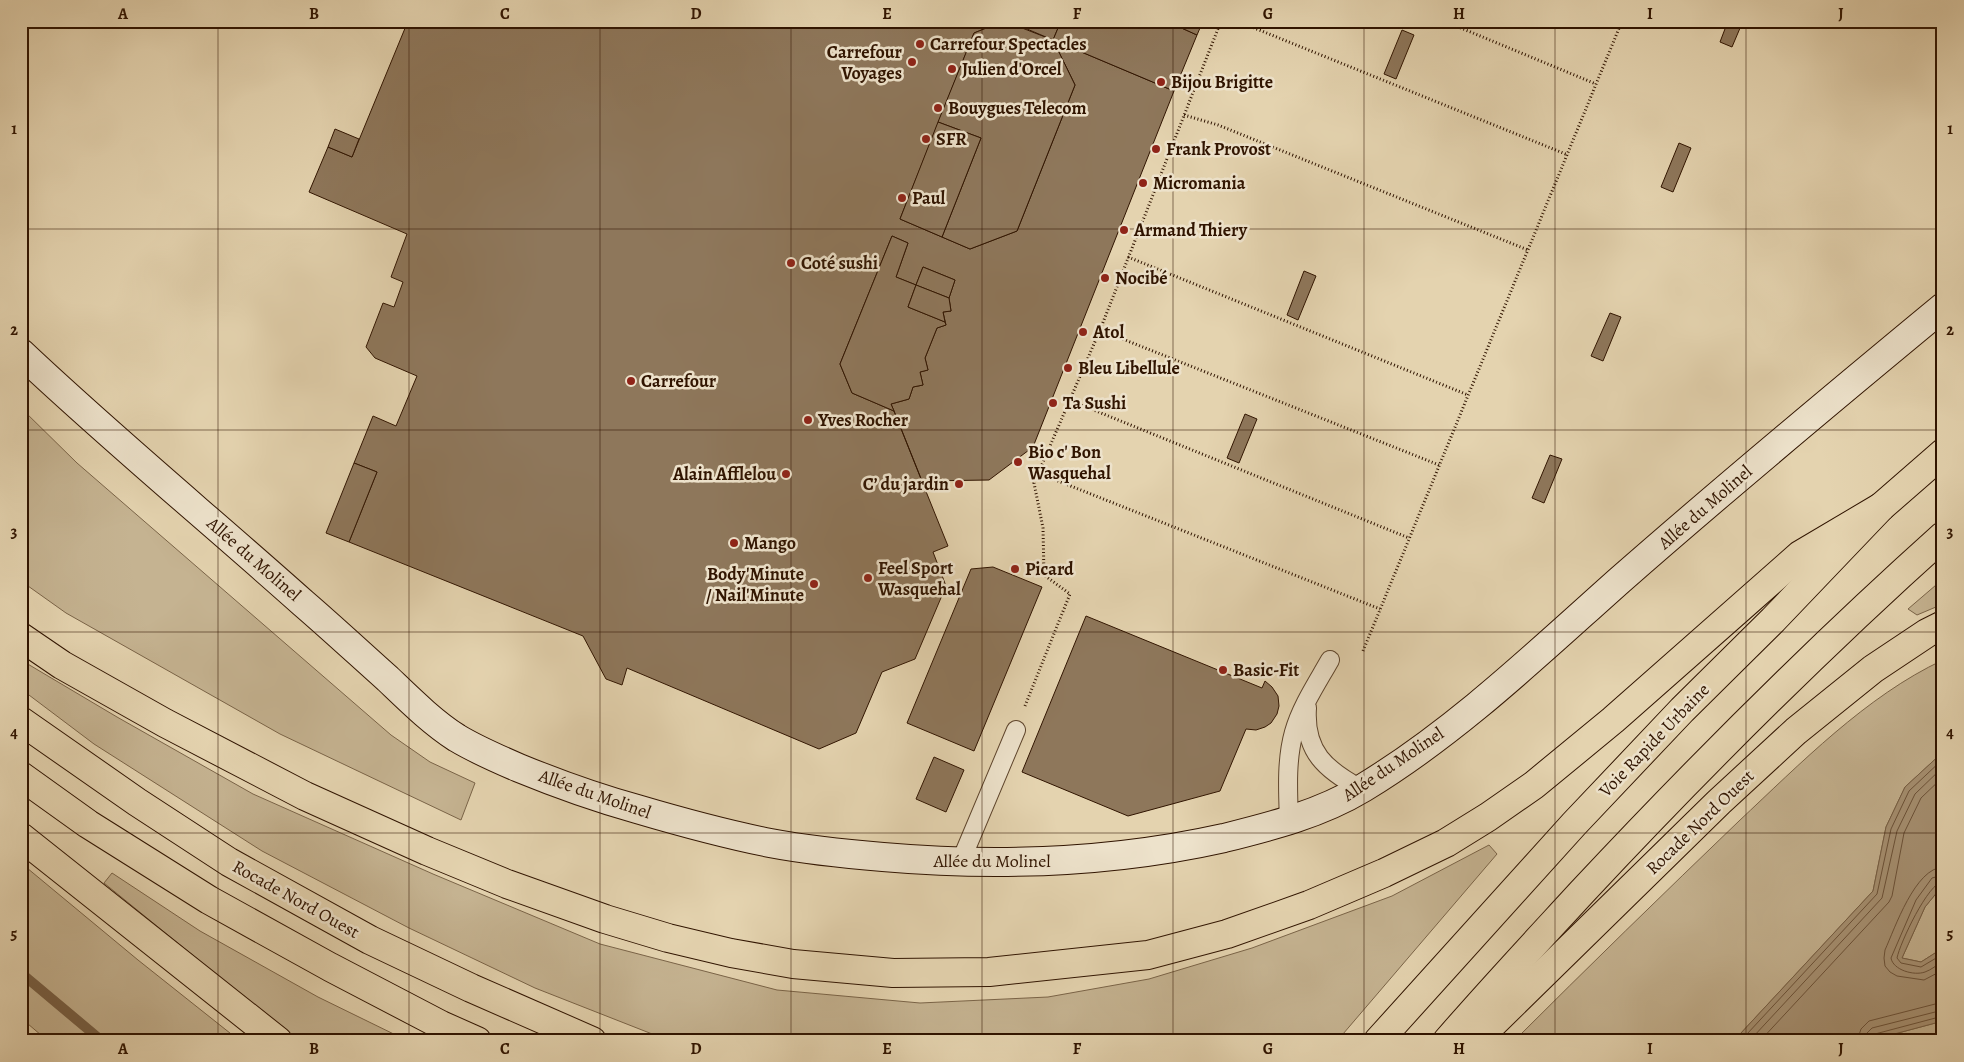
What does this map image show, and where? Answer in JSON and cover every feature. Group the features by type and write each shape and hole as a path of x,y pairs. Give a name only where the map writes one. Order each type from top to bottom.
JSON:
{"highway":[{"name":"Voie Rapide Urbaine","path":"1378,1041 1574,824 1682,710 1774,620 1881,507 1943,452"},
{"path":"21,637 62,665 156,718 305,796 427,851 498,880 605,919 668,938 730,953 793,964 893,973 989,972 1148,955 1227,934 1309,905 1384,873 1446,843 1488,817 1541,780 1613,720 1800,556 1881,507"},
{"path":"1447,1041 1556,921 1686,783 1775,694 1943,536"},
{"name":"Rocade Nord Ouest","path":"1474,1041 1719,802 1796,731 1873,668 1927,633 1943,625"},
{"name":"Rocade Nord Ouest","path":"21,721 137,802 229,862 370,940 471,988 592,1041"},
{"path":"21,776 88,824 208,900 441,1025 477,1041"},
{"path":"21,837 278,1041"}],"street":[{"name":"Allée du Molinel","path":"21,353 346,641 426,715 470,746 535,774 601,799 738,836 818,850 960,863 1056,861 1158,850 1216,840 1288,821 1323,808 1361,789 1402,762 1477,705 1715,497 1943,307"}],"lane":[{"path":"1288,821 1291,750 1294,732 1308,700 1330,660"},
{"path":"1308,700 1308,732 1315,752 1322,762 1335,773 1361,789"},
{"path":"960,863 1016,730"}],"path":[{"path":"1016,730 1070,594 1044,575 1043,528 1034,483 1068,400 1100,330 1221,21"},
{"path":"1237,21 1568,155"},
{"path":"1444,21 1596,84"},
{"path":"1363,651 1622,21"},
{"path":"1184,115 1218,125 1528,250"},
{"path":"1128,257 1468,396"},
{"path":"1100,330 1439,465"},
{"path":"1068,400 1410,538"},
{"path":"1038,473 1380,609"}],"shaded area":[{"path":"21,408 77,463 391,735 430,762 475,783 461,820 280,734 66,613 21,581"},
{"path":"1943,579 1943,604 1917,615 1908,609"},
{"path":"21,660 253,794 433,874 600,944 777,990 920,1003 1048,997 1149,979 1252,948 1392,896 1489,845 1497,854 1337,1041 670,1041 535,988 409,928 262,851 94,744 21,689"},
{"path":"1943,660 1943,752 1905,787 1886,827 1873,891 1741,1033 1741,1041 1514,1041 1682,876 1810,755 1887,692"},
{"path":"21,863 240,1041 48,1041 21,1018"},
{"path":"112,873 200,931 318,997 408,1041 298,1041 104,883"},
{"path":"1943,885 1943,948 1921,962 1902,958 1925,907"},
{"path":"1943,1021 1943,1041 1868,1041"}],"water":[{"path":"1943,752 1943,885 1925,907 1902,958 1921,962 1943,948 1943,1021 1868,1041 1741,1041 1741,1033 1873,891 1886,827 1905,787"}],"building":[{"name":"Carrefour","path":"408,21 1004,21 974,33 900,219 970,249 1017,231 1075,85 1053,40 1174,91 1033,447 989,480 922,481 948,546 933,552 946,586 915,659 882,672 856,733 819,749 627,668 622,685 606,679 583,636 349,542 377,472 354,463 373,416 396,426 417,376 375,358 366,347 383,303 394,307 403,282 391,277 407,234 309,192 328,147 352,157","holes":["892,236 908,243 896,277 916,285 923,267 955,280 949,298 951,311 943,312 946,325 937,328 925,358 928,370 920,372 923,385 913,387 909,399 891,404 894,411 852,393 840,364"]},
{"path":"1004,21 1053,40 1075,85 1017,231 970,249 942,237 981,138 938,122 974,33"},
{"path":"1008,21 1061,21 1053,40"},
{"path":"1061,21 1166,21 1197,35 1174,91 1053,40"},
{"path":"1166,21 1203,21 1197,35"},
{"path":"1728,21 1743,21 1732,47 1720,42"},
{"path":"1402,30 1414,35 1396,79 1384,74"},
{"path":"938,122 981,138 942,237 900,219"},
{"path":"335,129 359,139 352,157 328,147"},
{"path":"1679,143 1691,148 1673,192 1661,187"},
{"path":"892,236 908,243 896,277 916,285 908,307 945,322 946,325 937,328 925,358 928,370 920,372 923,385 913,387 909,399 891,404 894,411 852,393 840,364"},
{"path":"923,267 955,280 949,298 916,285"},
{"path":"1304,271 1316,276 1298,320 1287,315"},
{"path":"916,285 949,298 951,311 943,312 945,322 908,307"},
{"path":"1610,313 1621,317 1603,361 1591,356"},
{"path":"1245,414 1257,419 1239,463 1227,458"},
{"path":"1550,455 1562,459 1544,503 1532,498"},
{"path":"354,463 377,472 349,542 326,533"},
{"path":"993,567 1042,587 974,751 907,723 971,569"},
{"path":"1086,616 1262,688 1265,681 1272,687 1278,696 1279,706 1277,714 1271,723 1265,727 1256,730 1246,729 1220,791 1128,816 1022,772"},
{"path":"934,757 964,770 946,812 916,799"}],"waterway":[{"path":"21,973 102,1041"}],"place":[{"name":"Carrefour Spectacles","path":"920,44"},
{"name":"Carrefour Voyages","path":"912,62"},
{"name":"Julien d'Orcel","path":"952,69"},
{"name":"Bijou Brigitte","path":"1161,82"},
{"name":"Bouygues Telecom","path":"938,108"},
{"name":"SFR","path":"926,139"},
{"name":"Frank Provost","path":"1156,149"},
{"name":"Micromania","path":"1143,183"},
{"name":"Paul","path":"902,198"},
{"name":"Armand Thiery","path":"1124,230"},
{"name":"Coté sushi","path":"791,263"},
{"name":"Nocibé","path":"1105,278"},
{"name":"Atol","path":"1083,332"},
{"name":"Bleu Libellule","path":"1068,368"},
{"name":"Carrefour","path":"631,381"},
{"name":"Ta Sushi","path":"1053,403"},
{"name":"Yves Rocher","path":"808,420"},
{"name":"Bio c' Bon Wasquehal","path":"1018,462"},
{"name":"Alain Afflelou","path":"786,474"},
{"name":"C’ du jardin","path":"959,484"},
{"name":"Mango","path":"734,543"},
{"name":"Picard","path":"1015,569"},
{"name":"Feel Sport Wasquehal","path":"868,578"},
{"name":"Body'Minute / Nail'Minute","path":"814,584"},
{"name":"Basic-Fit","path":"1223,670"}]}
